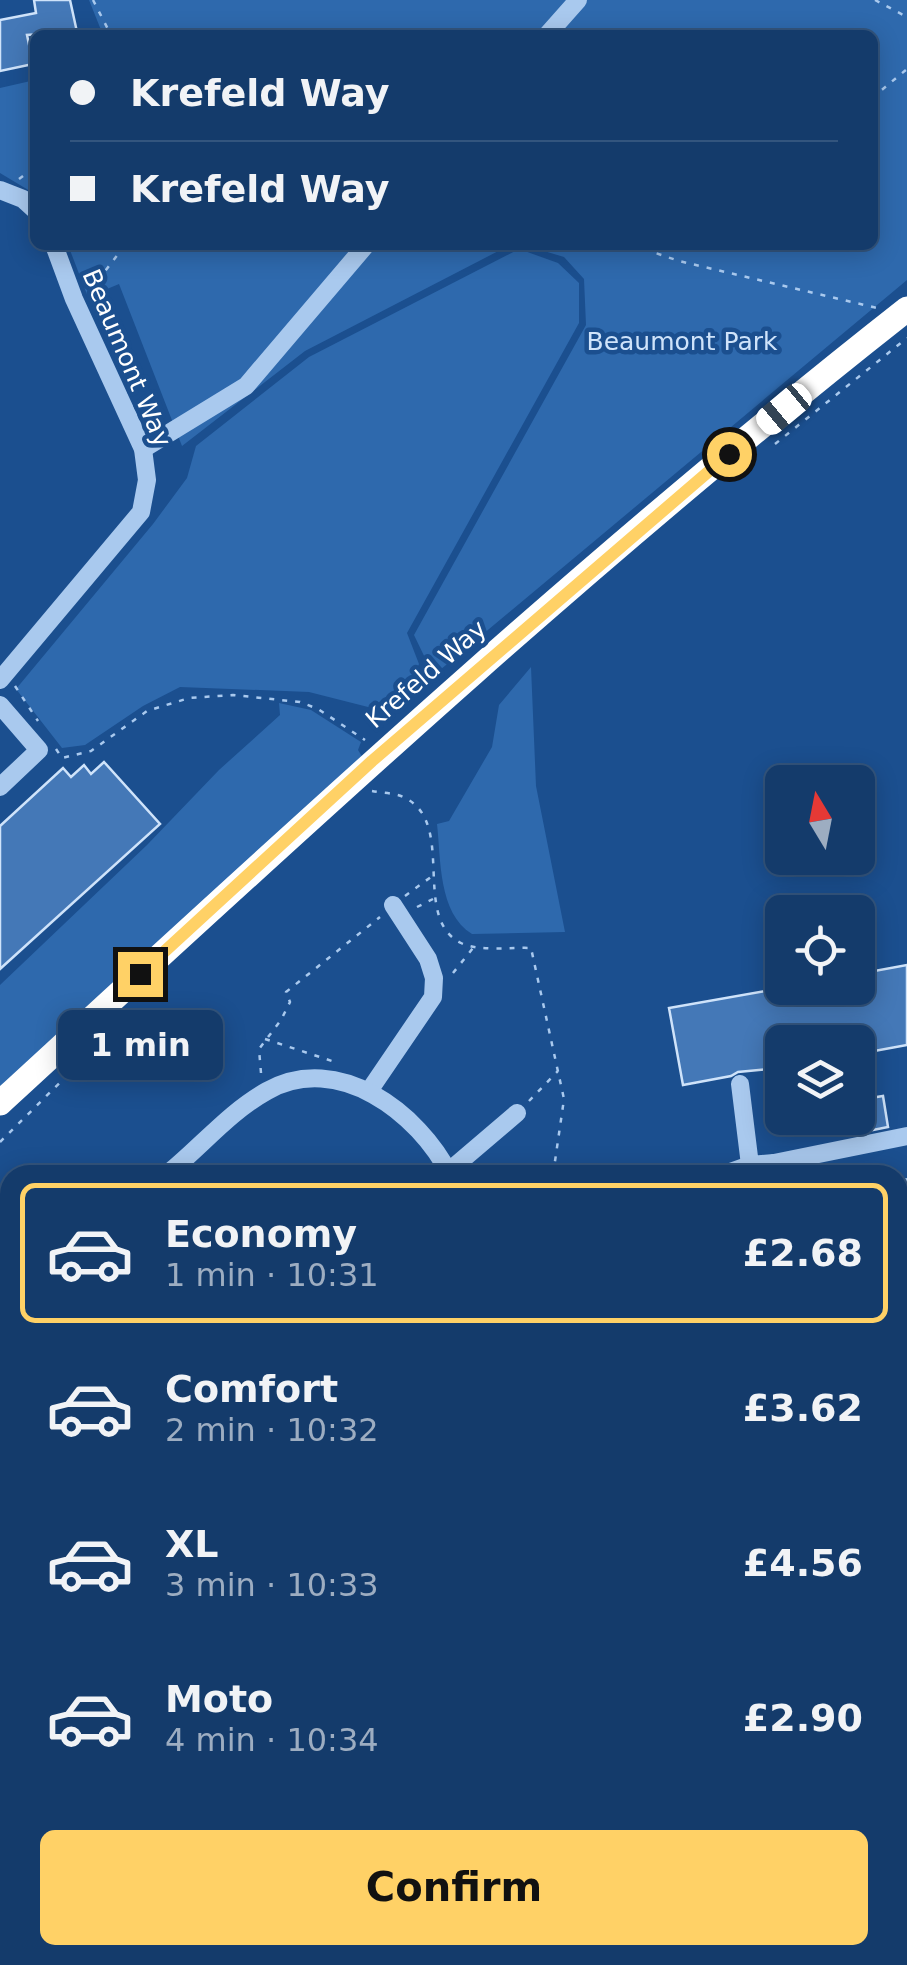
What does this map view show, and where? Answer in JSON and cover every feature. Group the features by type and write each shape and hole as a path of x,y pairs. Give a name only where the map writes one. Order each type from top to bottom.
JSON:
{"highway":[{"name":"Krefeld Way","path":"0,1103 451,692 895,309"}],"street":[{"path":"552,30 578,0"},
{"path":"5,191 30,207"},
{"name":"Beaumont Way","path":"4,677 141,512 147,480 144,449 74,299 56,250"},
{"path":"144,449 246,386 362,250"},
{"path":"61,577 78,588"},
{"path":"0,787 39,750 2,712"},
{"path":"368,1091 433,997 434,978 428,959 393,905"},
{"path":"181,1165 246,1104 270,1089 310,1080 339,1081 368,1091 401,1111 444,1165"},
{"path":"740,1084 750,1164 755,1165"},
{"path":"459,1165 518,1114"},
{"path":"791,1165 907,1136"}],"path":[{"path":"93,0 109,30"},
{"path":"875,0 907,17"},
{"path":"878,93 907,69"},
{"path":"5,191 30,171"},
{"path":"74,299 94,289 121,250"},
{"path":"647,250 680,261 895,309"},
{"path":"774,444 907,338"},
{"path":"4,677 44,730"},
{"path":"53,744 62,758 91,751 147,711 189,698 233,695 279,698 318,709 365,739 363,752"},
{"path":"379,784 371,791 406,798 424,818 436,873 434,898 440,920 450,936 464,945 531,948 564,1098 554,1165"},
{"path":"270,1089 259,1065 258,1049 290,1002 286,992 436,873"},
{"path":"433,997 474,946"},
{"path":"0,1142 127,1016"},
{"path":"264,1039 340,1064 339,1081"},
{"path":"518,1114 558,1070"}],"green space":[{"name":"Beaumont Park","path":"89,0 907,0 907,280 422,685 427,662 414,635 586,325 584,279 564,257 541,250 878,250 878,30 101,30"},
{"path":"30,81 30,191 0,173 0,88"},
{"path":"70,250 500,250 305,351 182,446 119,284 88,297"},
{"path":"517,250 558,263 579,283 579,323 407,633 419,664 407,690 372,708 309,692 180,687 143,706 85,745 62,748 16,689 153,524 187,478 196,446 309,357"},
{"path":"531,667 536,786 565,932 472,934 461,925 447,899 437,824 449,821 492,747 499,705"},
{"path":"279,703 311,710 361,742 358,750 363,758 0,1088 0,985 280,715"}],"building":[{"path":"34,0 70,0 77,30 30,30 27,35 30,65 0,71 0,20 36,13"},
{"path":"104,762 160,824 0,969 0,826 63,768 71,777 84,765 91,774"},
{"path":"907,965 907,1045 875,1051 875,1025 765,1025 765,1069 683,1085 669,1008 765,991 765,1005 875,1005 875,971"},
{"path":"883,1096 888,1127 875,1130 875,1097"}],"route":[{"path":"140,974 372,761 729,454"}]}
